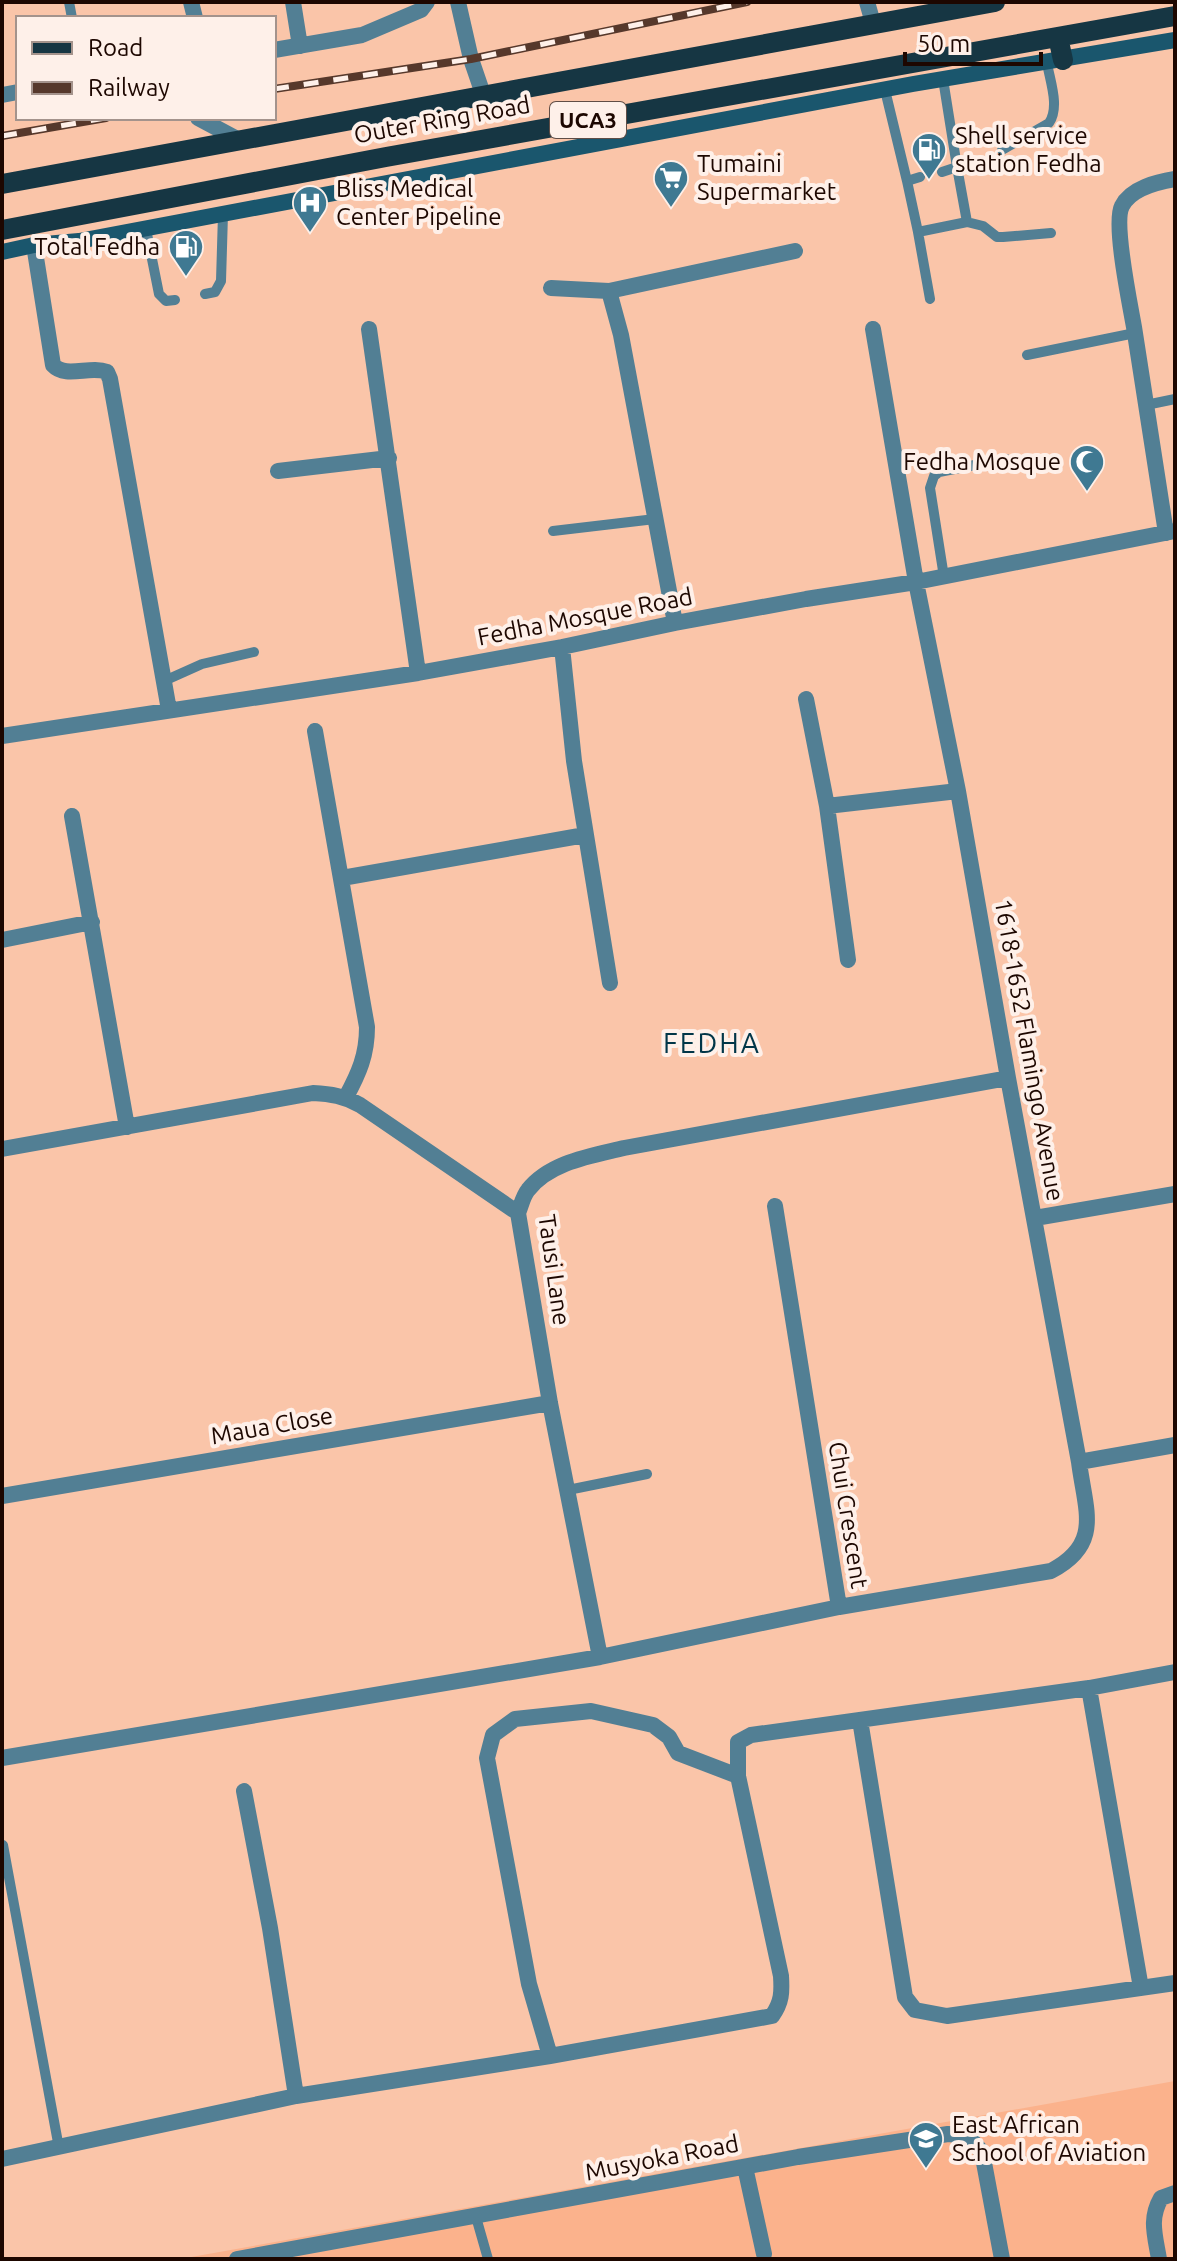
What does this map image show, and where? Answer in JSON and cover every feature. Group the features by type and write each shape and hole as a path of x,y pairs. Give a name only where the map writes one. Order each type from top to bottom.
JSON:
{"main road":[{"name":"Outer Ring Road","path":"2,184 995,2"},
{"name":"Outer Ring Road","path":"2,230 401,154 1175,16"},
{"path":"1055,61 1058,37"},
{"name":"UCA3","path":"2,252 146,229 943,79 1175,40"}],"street":[{"path":"293,2 300,46"},
{"path":"276,50 362,35 421,10 427,2"},
{"path":"458,2 471,59 484,97"},
{"path":"867,2 873,23"},
{"path":"202,120 241,141"},
{"path":"1170,532 1124,263 1120,208 1128,197 1141,190 1175,179"},
{"path":"34,245 53,365 63,372 100,369 107,372 110,379 169,710"},
{"path":"551,288 609,291 795,251"},
{"path":"609,291 621,335 675,623"},
{"path":"369,329 418,673"},
{"name":"1618-1652 Flamingo Avenue","path":"873,329 916,582 958,791 1079,1462 1088,1527"},
{"path":"278,471 389,458"},
{"name":"Fedha Mosque Road","path":"2,736 418,673 806,599 944,577 1170,532"},
{"path":"562,647 574,761 610,983"},
{"path":"806,699 827,806 848,960"},
{"path":"315,731 367,1027 367,1050 346,1097"},
{"path":"827,806 958,791"},
{"path":"72,816 127,1127"},
{"path":"342,878 585,835"},
{"path":"2,940 92,922"},
{"name":"Tausi Lane","path":"600,1657 550,1403 518,1213 527,1191 573,1160 624,1148 1008,1078"},
{"path":"2,1149 313,1093 346,1097 518,1213"},
{"path":"1035,1218 1175,1194"},
{"name":"Chui Crescent","path":"775,1206 839,1607 1051,1571 1070,1561 1083,1544 1088,1527"},
{"name":"Maua Close","path":"2,1496 550,1403"},
{"path":"1079,1462 1175,1445"},
{"path":"2,1758 600,1657 839,1607"},
{"path":"2,2159 296,2096 550,2056 772,2016 779,2007 782,1994 781,1976 738,1776 738,1742 751,1735 1089,1688 1175,1672"},
{"path":"1089,1688 1141,1988"},
{"path":"550,2056 529,1984 487,1758 493,1735 515,1719 591,1711 653,1725 669,1737 678,1753 738,1776"},
{"path":"860,1720 905,1997 915,2010 947,2016 1175,1983"},
{"path":"244,1791 270,1928 296,2096"},
{"name":"Musyoka Road","path":"237,2259 936,2135 968,2136 982,2152 1002,2259"},
{"path":"745,2167 764,2254"},
{"path":"1159,2259 1154,2210 1161,2198 1175,2193"}],"lane":[{"path":"1002,150 1053,118 1055,61"},
{"path":"943,79 967,222"},
{"path":"885,90 930,299"},
{"path":"942,172 957,167"},
{"path":"907,181 920,177"},
{"path":"205,294 215,292 221,281 223,214"},
{"path":"918,232 967,222 983,226 997,237 1051,233"},
{"path":"146,229 159,294 166,301 175,300"},
{"path":"1027,355 1135,333"},
{"path":"1146,405 1175,399"},
{"path":"944,577 930,488 934,476 939,472 1006,459"},
{"path":"553,531 655,519"},
{"path":"164,681 202,664 254,652"},
{"path":"568,1490 647,1474"},
{"path":"3,1845 59,2148"},
{"path":"476,2217 488,2259"}],"shaded area":[{"name":"East African School of Aviation","path":"1175,2081 1175,2259 180,2259"}],"railway":[{"path":"276,89 471,59 747,2"},
{"path":"2,136 94,120"}],"place":[{"name":"Shell service station Fedha","path":"929,181"},
{"name":"Tumaini Supermarket","path":"671,209"},
{"name":"Bliss Medical Center Pipeline","path":"310,234"},
{"name":"Total Fedha","path":"186,278"},
{"name":"Fedha Mosque","path":"1087,493"},
{"name":"East African School of Aviation","path":"926,2170"}],"district":[{"name":"FEDHA","path":"712,1043"}]}
